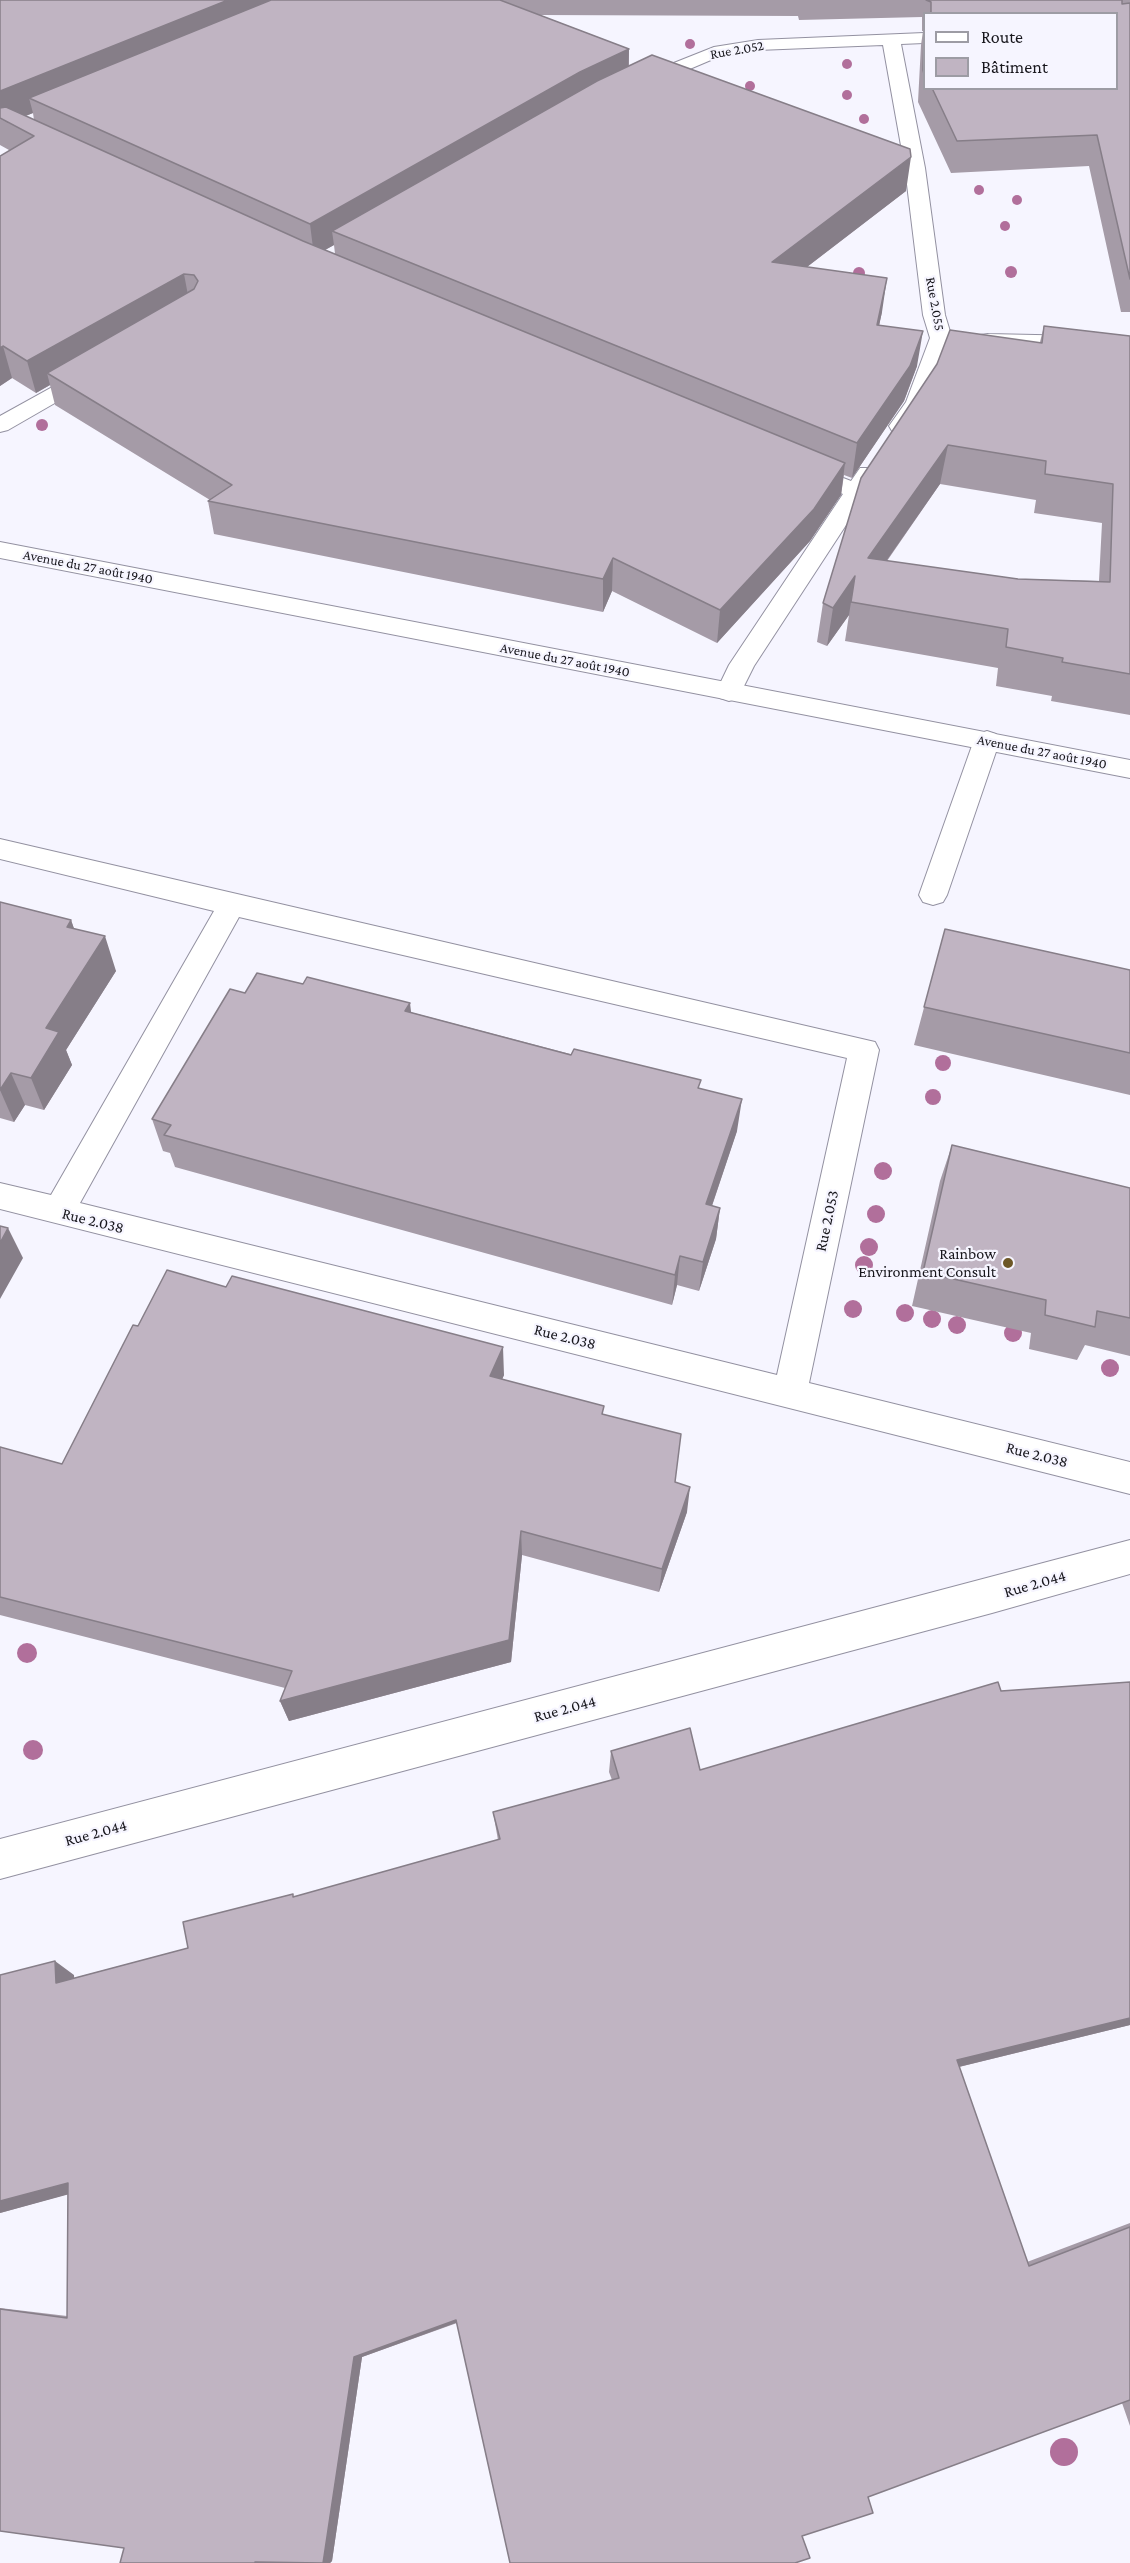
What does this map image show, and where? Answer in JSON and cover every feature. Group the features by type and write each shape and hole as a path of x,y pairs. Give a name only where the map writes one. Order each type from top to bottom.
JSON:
{"street":[{"name":"Rue 2.052","path":"617,95 714,52 758,45 923,38"},
{"name":"Rue 2.055","path":"729,692 742,665 916,402 941,338 934,315 915,168 891,39"},
{"path":"941,338 1130,343"},
{"path":"0,425 113,360"},
{"path":"778,459 856,491"},
{"name":"Avenue du 27 août 1940","path":"0,550 1130,769"},
{"path":"933,895 987,740"},
{"path":"0,849 232,905 58,1212"},
{"name":"Rue 2.053","path":"232,905 864,1050 790,1392"},
{"name":"Rue 2.038","path":"0,1196 1130,1478"},
{"name":"Rue 2.044","path":"0,1859 1130,1557"}],"building":[{"path":"0,0 228,0 0,91"},
{"path":"271,0 500,0 629,49 580,72 310,224 29,98"},
{"path":"926,0 1122,0 1122,4 1130,3 1130,279 1097,135 957,141 933,90 1118,90 1118,12 931,12 931,2"},
{"path":"652,55 910,149 911,157 772,262 887,278 877,325 923,331 910,366 857,443 332,231 597,81"},
{"path":"6,107 303,241 845,463 814,509 720,610 613,558 603,579 208,501 232,485 47,373 194,289 198,281 194,275 184,274 27,361 3,346 0,348 0,156 34,136 0,118 0,108"},
{"path":"1044,326 1130,336 1130,674 1062,662 1063,658 1006,647 1008,629 851,602 855,576 833,608 823,603 861,478 937,364 950,330 1042,343","holes":["948,445 1046,461 1045,474 1113,484 1110,582 1018,579 868,558"]},
{"path":"0,902 71,920 67,927 105,936 46,1028 59,1032 31,1078 11,1073 0,1090"},
{"path":"945,929 1130,970 1130,1053 924,1007"},
{"path":"257,973 303,984 307,977 410,1003 405,1011 571,1055 574,1049 701,1080 698,1088 742,1099 706,1204 720,1208 703,1262 680,1256 675,1275 164,1135 171,1125 152,1119 230,989 245,993"},
{"path":"952,1145 1130,1188 1130,1318 1097,1311 1095,1327 1045,1315 1046,1300 923,1272"},
{"path":"0,1226 8,1228 0,1243"},
{"path":"167,1270 226,1287 232,1276 503,1347 490,1376 604,1406 602,1414 681,1434 675,1482 690,1487 662,1569 521,1531 509,1640 280,1701 292,1671 0,1597 0,1447 62,1464 133,1325 138,1326"},
{"path":"998,1682 1001,1691 1130,1682 1130,2018 957,2060 1029,2266 1130,2227 1130,2400 868,2497 873,2513 802,2536 810,2558 795,2563 510,2563 456,2320 354,2357 323,2563 120,2563 124,2548 0,2531 0,2309 67,2318 68,2183 0,2201 0,1975 55,1961 56,1983 188,1948 183,1922 293,1894 293,1897 500,1839 493,1812 619,1778 611,1751 690,1728 700,1770"}],"place":[{"name":"Rainbow Environment Consult","path":"1008,1263"}]}
